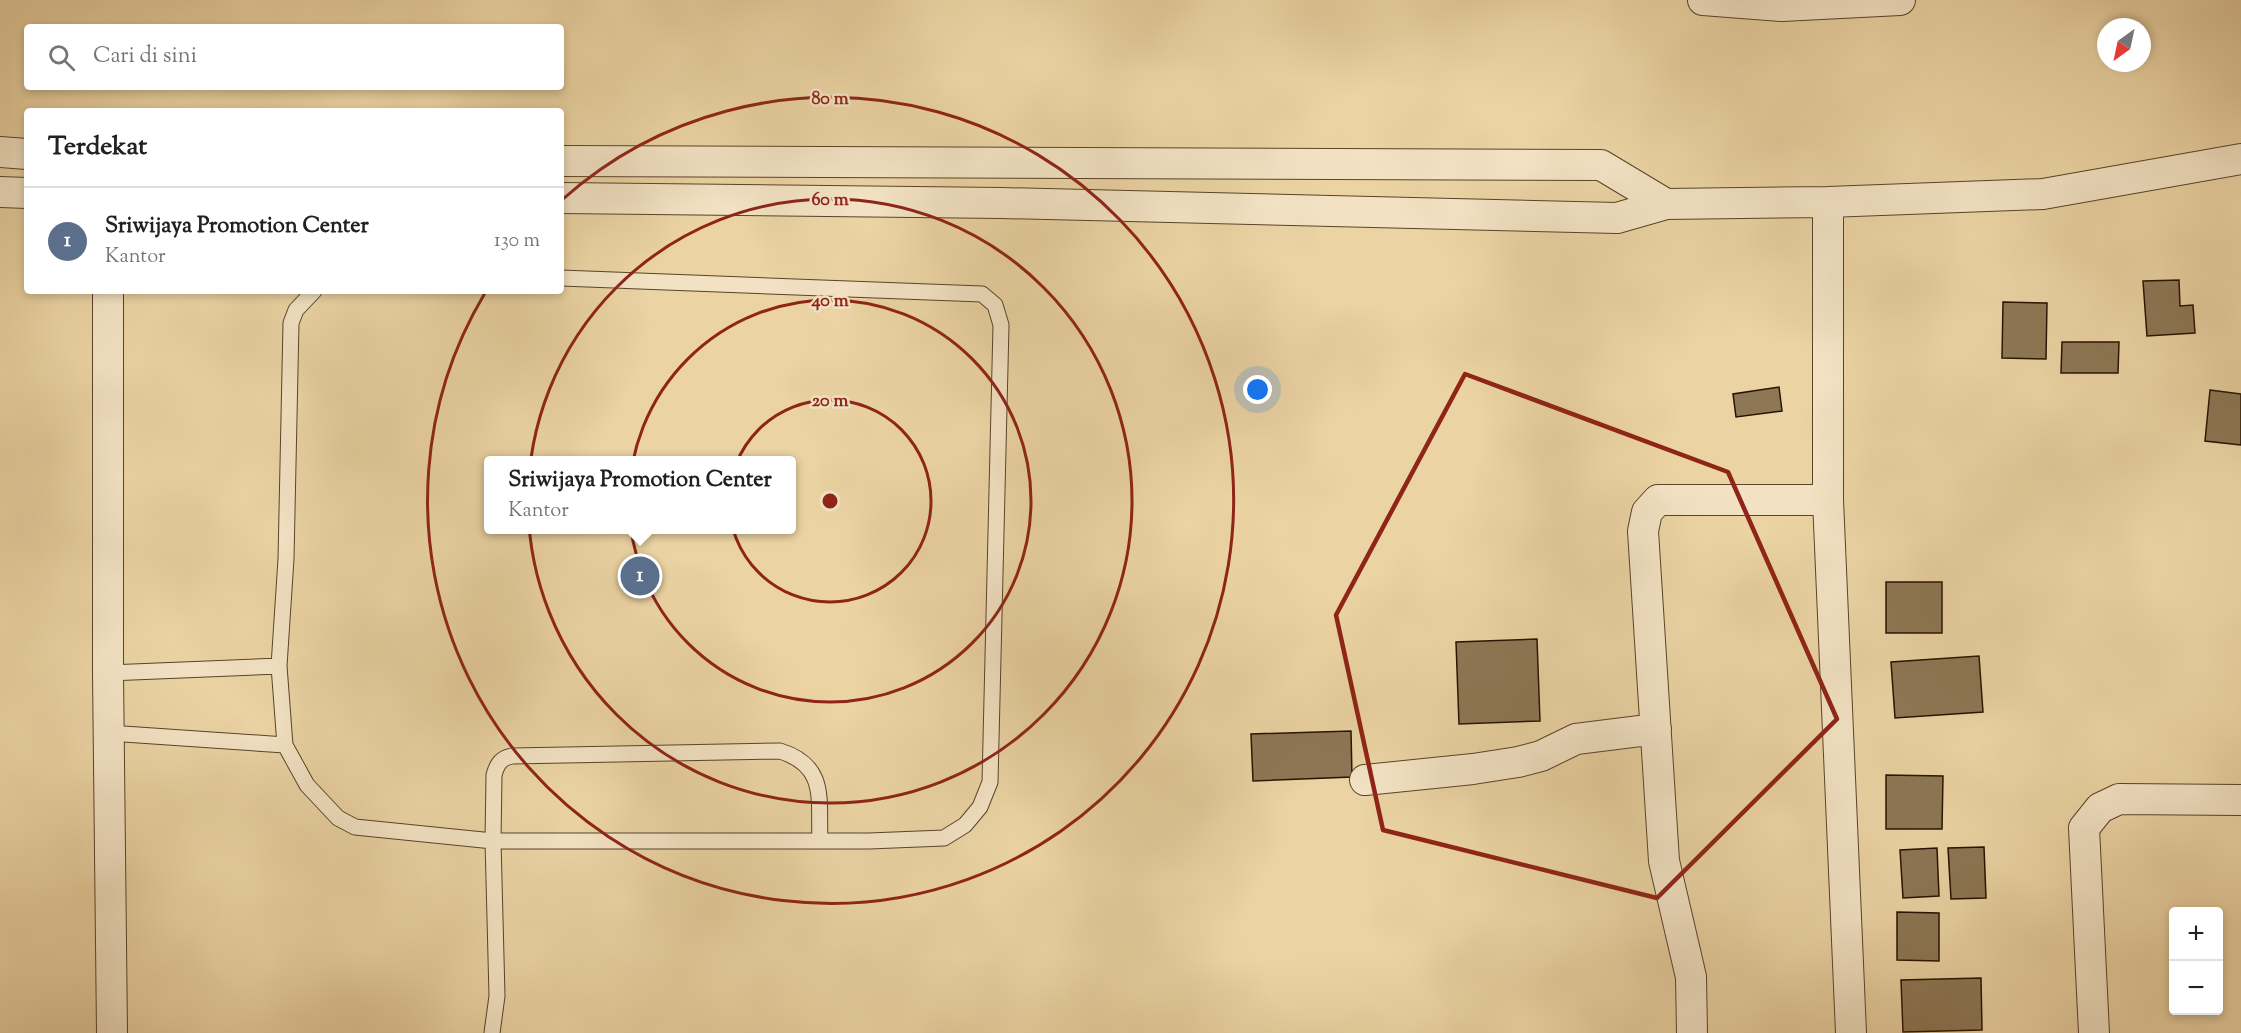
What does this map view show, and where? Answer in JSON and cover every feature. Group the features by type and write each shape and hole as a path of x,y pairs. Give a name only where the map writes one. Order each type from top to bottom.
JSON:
{"street":[{"path":"1703,0 1782,6 1899,0"},
{"path":"0,152 24,154"},
{"path":"564,198 1001,203 1617,218 1666,204 1828,202 2043,194 2241,159"},
{"path":"564,161 1601,165 1666,204"},
{"path":"1828,202 1828,500 1851,1033"},
{"path":"108,294 108,673 112,1033"},
{"path":"1692,1033 1691,977 1664,861 1643,531 1647,512 1658,500 1828,500"},
{"path":"1365,780 1518,762 1541,756 1576,739 1656,729"},
{"path":"2094,1033 2084,828 2100,808 2119,799 2241,800"}],"lane":[{"path":"312,294 296,309 291,323 286,559 279,666 285,745 307,784 338,818 355,827 493,841 820,841 944,838 965,825 980,807 990,782 1001,325 995,305 982,294 564,278"},
{"path":"108,673 279,666"},
{"path":"109,733 285,745"},
{"path":"492,1033 497,996 492,785 496,766 504,758 780,751 794,755 812,769 818,784 820,841"}],"highlighted area":[{"path":"1465,374 1728,472 1837,719 1657,898 1383,830 1336,615"}],"building":[{"path":"2179,280 2180,306 2193,305 2195,333 2147,336 2143,281"},
{"path":"2003,302 2047,303 2046,359 2002,358"},
{"path":"2062,342 2119,342 2118,373 2061,373"},
{"path":"1779,387 1782,411 1736,417 1733,394"},
{"path":"2210,390 2241,394 2241,445 2205,441"},
{"path":"1886,582 1942,582 1942,633 1886,633"},
{"path":"1537,639 1540,721 1459,724 1456,642"},
{"path":"1979,656 1983,712 1895,718 1891,662"},
{"path":"1351,731 1352,777 1253,781 1251,734"},
{"path":"1886,775 1943,776 1942,829 1886,829"},
{"path":"1984,847 1986,898 1951,899 1948,848"},
{"path":"1937,848 1939,896 1903,898 1900,850"},
{"path":"1897,912 1939,913 1939,961 1897,960"},
{"path":"1981,978 1982,1030 1903,1032 1901,980"}],"place":[{"name":"Sriwijaya Promotion Center","path":"640,576"}]}
